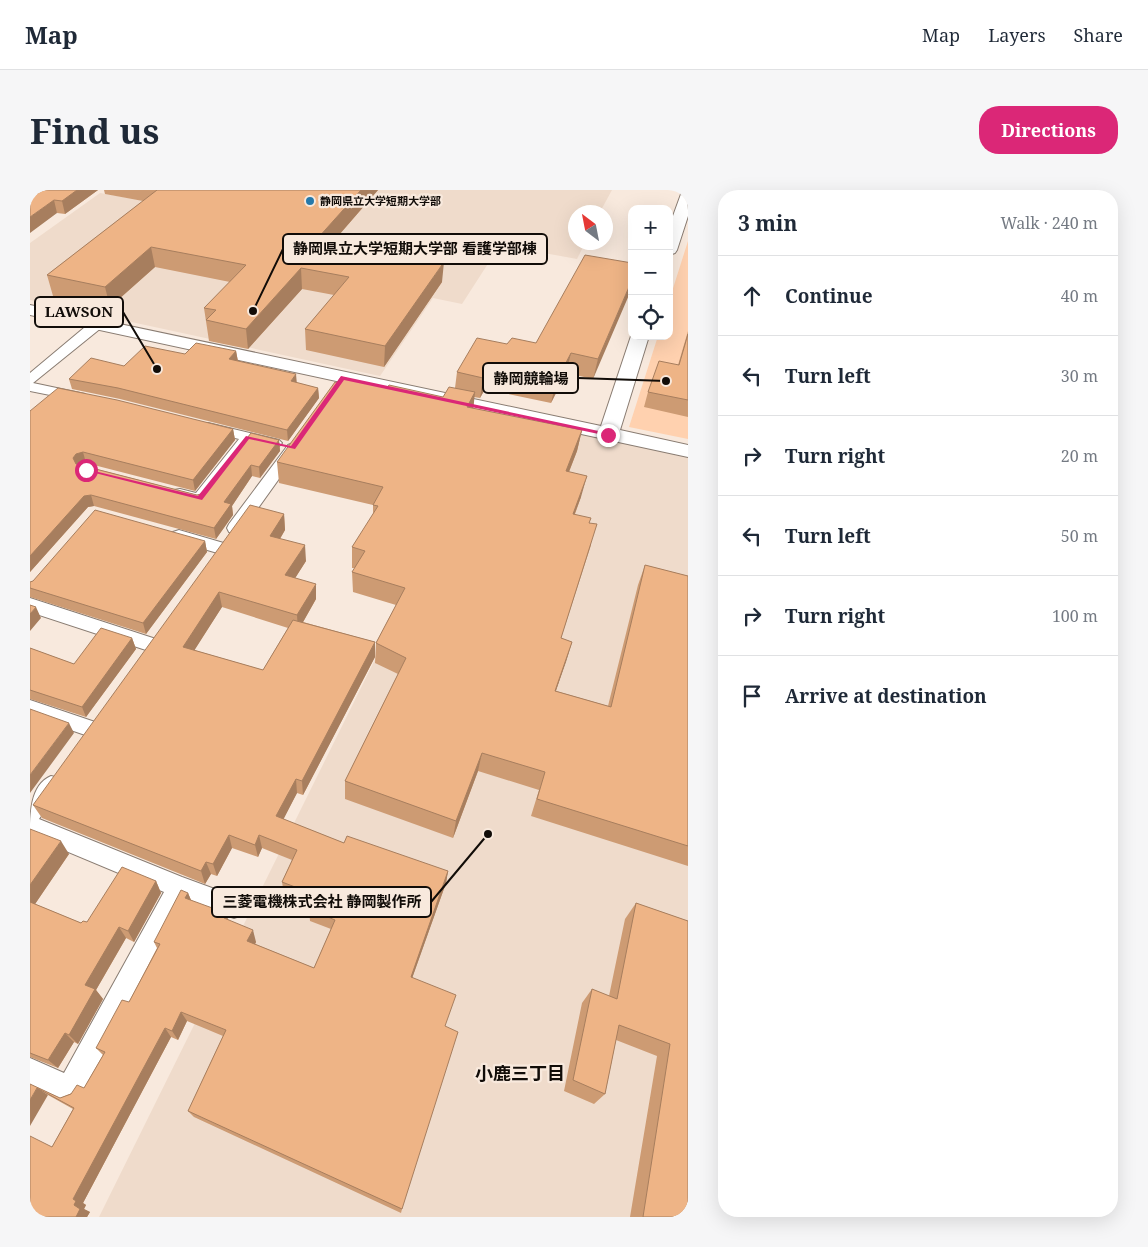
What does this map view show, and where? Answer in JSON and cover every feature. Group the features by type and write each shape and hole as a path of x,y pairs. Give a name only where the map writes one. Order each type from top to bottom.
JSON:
{"street":[{"path":"673,238 688,194"},
{"path":"30,310 337,385 608,435 688,452"},
{"path":"30,380 96,325"},
{"path":"608,435 639,340"},
{"path":"30,387 93,400"},
{"path":"193,423 292,448"},
{"path":"209,564 304,432"},
{"path":"162,489 200,499 248,437"},
{"path":"167,533 221,548"},
{"path":"30,605 152,645"},
{"path":"140,660 163,628"},
{"path":"30,708 91,729"},
{"path":"30,814 63,768"},
{"path":"30,826 179,887 234,907"},
{"path":"30,1072 70,1089 179,887"}],"shaded area":[{"name":"静岡県立大学短期大学部","path":"240,190 612,190 604,205 568,205 568,250 582,250 577,259 500,245 462,304 433,298 380,376 30,300 30,243 100,193 214,213"},
{"path":"688,241 688,439 629,427 657,340 673,340 673,288"},
{"path":"498,411 688,452 688,1217 99,1217"}],"building":[{"path":"30,190 77,190 62,201 54,200 30,217"},
{"path":"157,190 361,190 317,239 444,262 385,346 305,329 349,277 301,268 246,329 206,320 216,310 204,308 246,265 151,247 105,287 47,275"},
{"path":"585,255 628,262 628,289 598,359 571,353 556,382 488,368 483,378 457,372 477,338 507,344 512,338 536,343"},
{"path":"688,334 688,400 648,392 659,361 679,365"},
{"path":"196,343 236,351 229,359 296,374 291,381 318,388 287,430 118,388 69,379 91,358 124,366 145,346 185,354"},
{"path":"341,377 387,388 389,385 443,397 449,387 475,392 467,407 582,430 566,471 587,476 573,514 591,518 589,523 597,524 561,638 572,642 555,691 611,707 645,565 688,576 688,846 537,799 545,772 482,753 456,821 345,781 406,658 376,643 405,588 352,572 365,551 352,547 378,506 373,505 383,487 277,462 335,382 337,383"},
{"path":"58,388 117,400 233,429 193,480 83,452 76,454 73,458 76,464 197,495 205,493 251,433 279,440 259,467 251,465 224,502 231,504 214,528 91,495 84,496 30,556 30,411"},
{"path":"250,505 284,514 270,536 305,545 285,575 316,584 297,615 219,592 183,647 263,670 293,620 375,642 302,781 296,779 276,816 344,843 347,836 448,871 411,977 456,995 445,1026 458,1032 402,1209 188,1111 226,1030 181,1012 172,1031 165,1028 73,1199 76,1201 74,1205 80,1209 76,1217 30,1217 30,1136 52,1147 74,1108 37,1088 30,1100 30,1084 60,1098 71,1094 77,1085 84,1088 105,1052 96,1048 122,1000 129,1002 160,944 154,942 181,890 188,893 185,898 226,913 224,918 253,930 247,941 314,968 335,920 309,909 316,895 282,882 297,850 259,835 255,845 229,835 213,864 206,862 201,871 33,805"},
{"path":"95,510 205,541 143,623 30,588 30,582 33,581"},
{"path":"30,605 36,607 30,614"},
{"path":"101,628 132,638 82,707 30,690 30,648 74,664"},
{"path":"30,709 69,723 30,775"},
{"path":"30,829 61,841 30,885"},
{"path":"122,867 156,881 128,931 119,927 85,985 95,989 69,1035 65,1033 48,1060 30,1053 30,902 81,923 83,921 87,922"},
{"path":"636,903 688,921 688,1217 643,1217 670,1044 619,1025 605,1094 573,1080 592,989 617,999"}],"place":[{"name":"静岡県立大学短期大学部","path":"310,201"},
{"name":"静岡県立大学短期大学部 看護学部棟","path":"253,311"},
{"name":"LAWSON","path":"157,369"},
{"name":"静岡競輪場","path":"666,381"},
{"name":"三菱電機株式会社 静岡製作所","path":"488,834"}],"district":[{"name":"小鹿三丁目","path":"520,1074"}],"route":[{"path":"86,470 200,499 248,437 292,448 343,378 608,435"}]}
